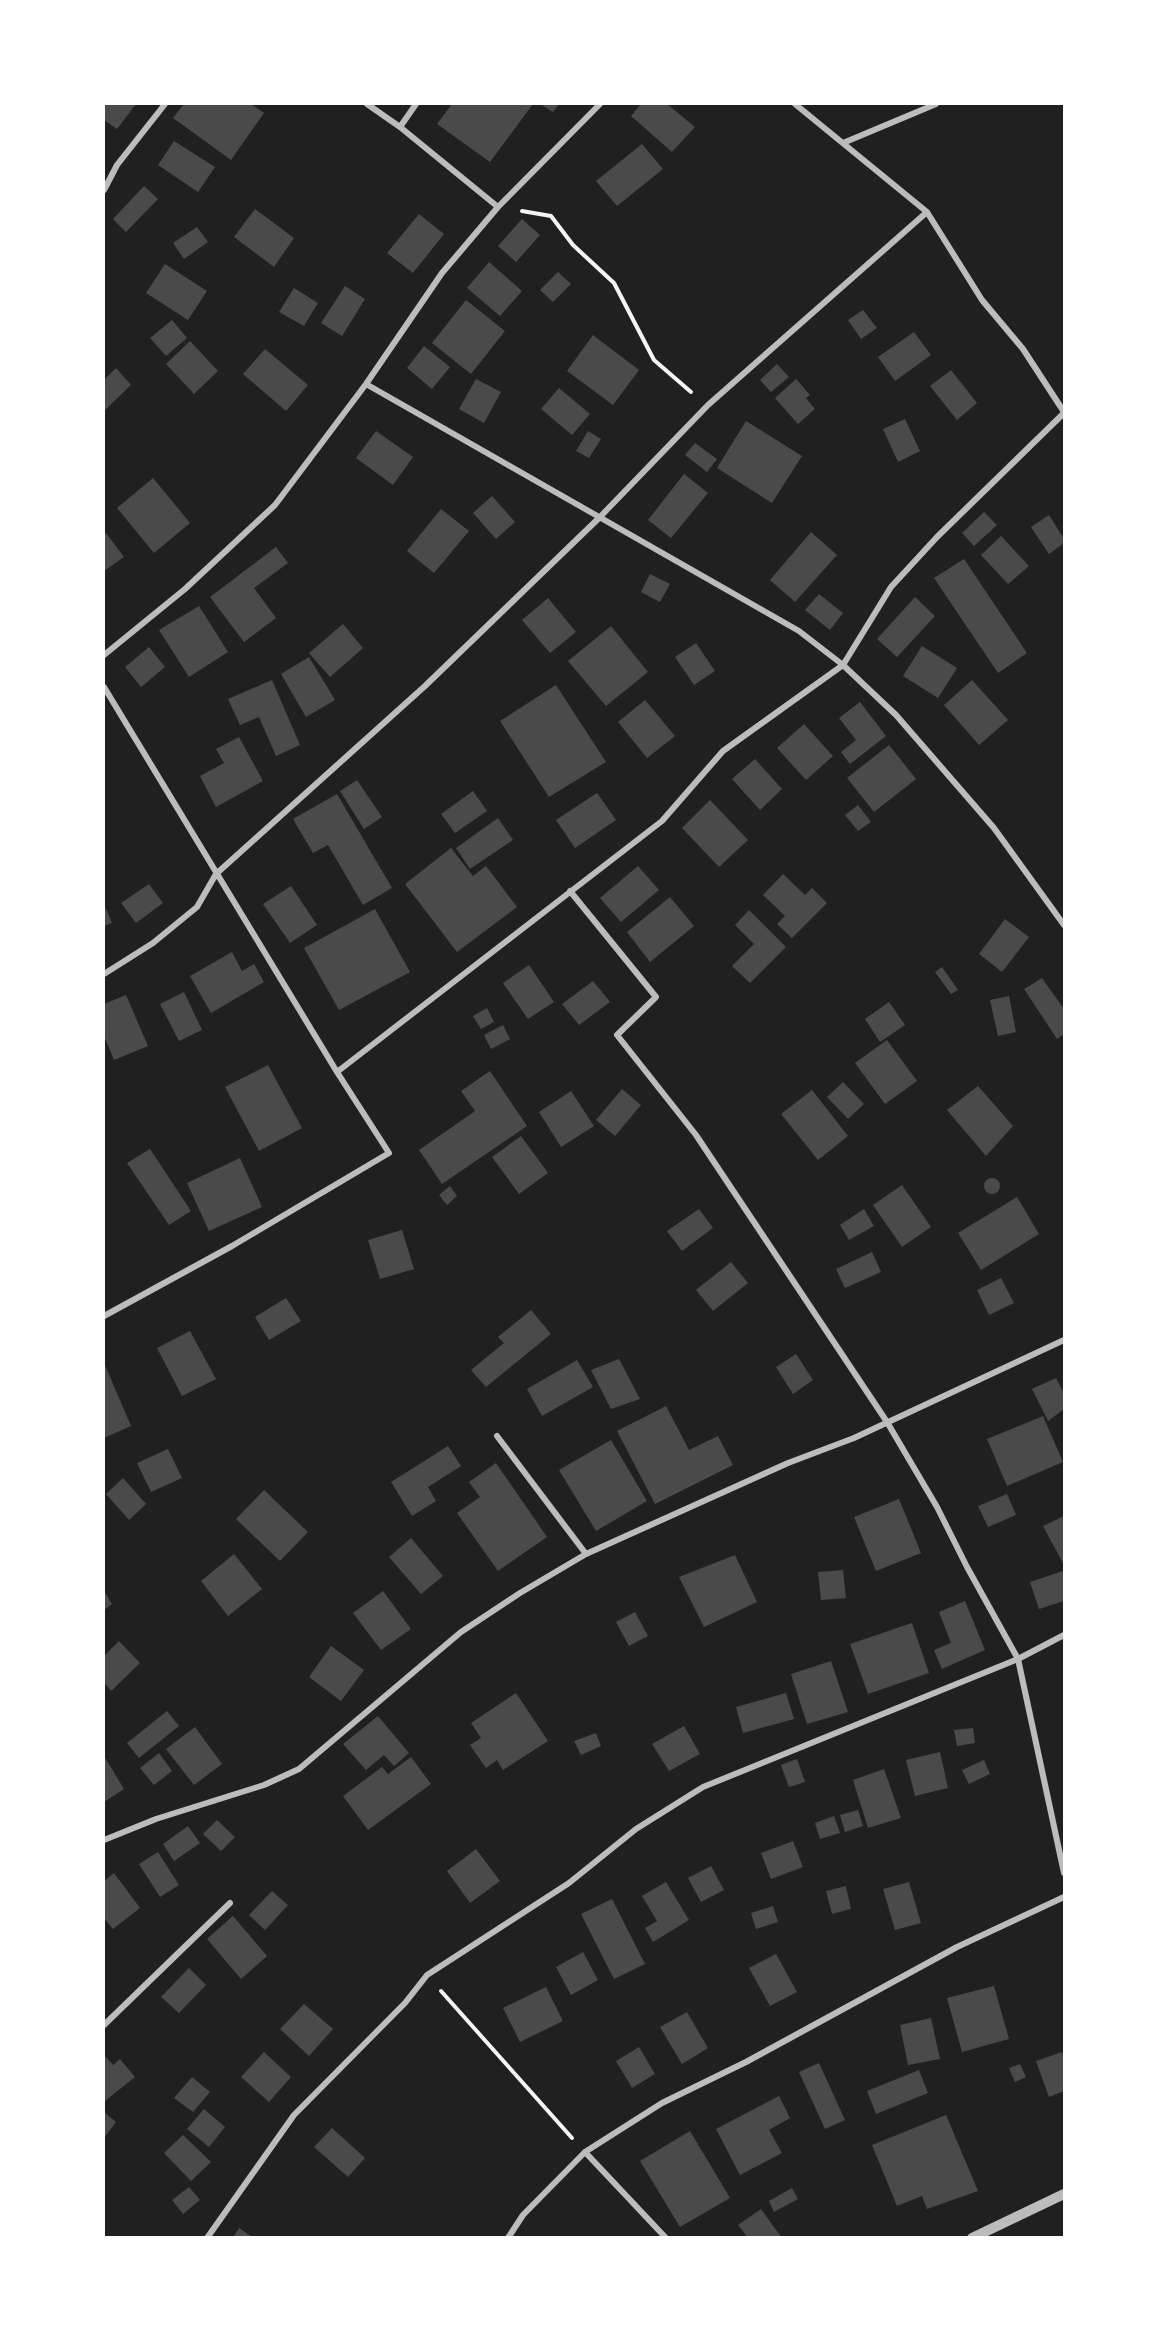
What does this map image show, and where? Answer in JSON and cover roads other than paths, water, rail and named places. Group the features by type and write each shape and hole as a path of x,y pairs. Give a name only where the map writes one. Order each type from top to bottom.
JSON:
{"street":[{"path":"104,190 117,165 165,104"},
{"path":"367,104 400,127 498,207"},
{"path":"400,127 416,104"},
{"path":"104,655 185,589 274,505 366,384 442,273 498,207 600,104"},
{"path":"337,1072 662,821 723,751 843,665 891,587 937,537 1065,412 1023,349 982,300 927,212 795,104"},
{"path":"843,143 936,104"},
{"path":"104,974 153,943 197,907 216,874 425,686 599,518 708,405 927,212"},
{"path":"366,384 799,631 843,665 896,715 994,828 1065,925"},
{"path":"104,687 337,1072 389,1153 232,1245 104,1316"},
{"path":"570,891 656,997 617,1035 696,1135 887,1422 937,1507 1018,1659 1065,1873"},
{"path":"104,1840 156,1819 264,1785 299,1769 461,1632 519,1593 586,1554 788,1463 854,1438 1065,1340"},
{"path":"497,1436 586,1554"},
{"path":"207,2238 294,2115 405,2003 427,1975 569,1883 636,1829 703,1787 1018,1659 1065,1635"},
{"path":"508,2238 523,2215 585,2151 662,2103 746,2062 957,1947 1065,1897"},
{"path":"104,2025 230,1903"},
{"path":"585,2151 666,2238"},
{"path":"972,2238 1065,2194"}]}
